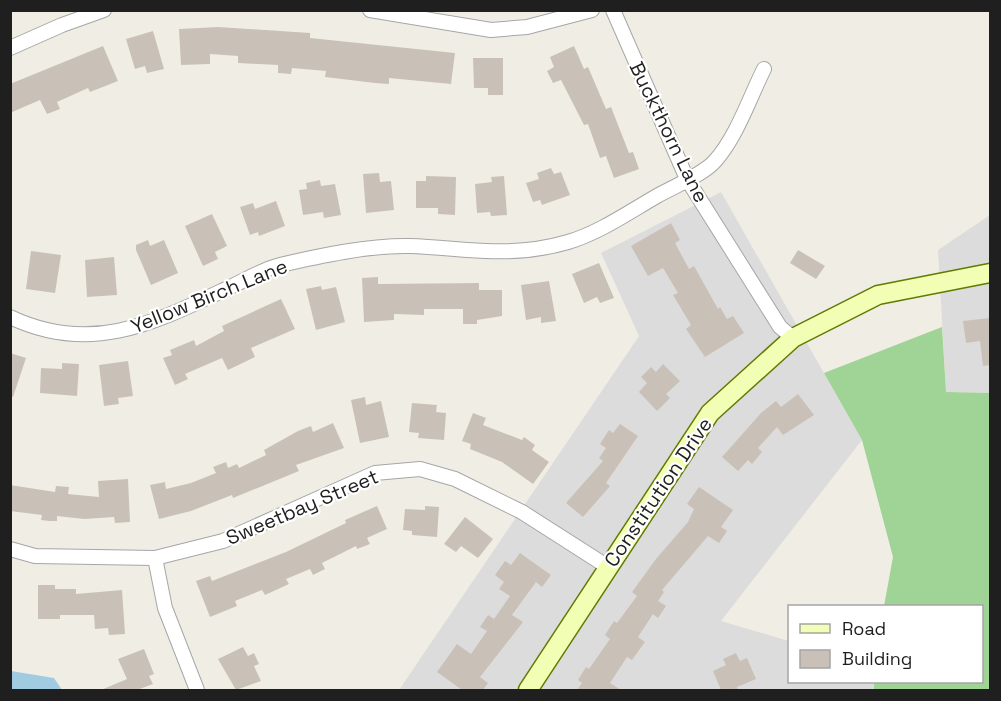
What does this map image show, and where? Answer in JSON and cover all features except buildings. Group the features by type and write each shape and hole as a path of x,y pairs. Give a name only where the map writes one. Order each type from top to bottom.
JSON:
{"street":[{"path":"10,48 62,25 104,10"},
{"path":"369,10 448,16 491,30 527,27 592,10"},
{"name":"Buckthorn Lane","path":"613,10 687,179 780,327 793,338"},
{"name":"Yellow Birch Lane","path":"10,317 25,324 69,335 112,334 153,323 277,265 340,253 408,246 477,253 524,251 569,242 612,221 714,164 728,145 764,69"},
{"name":"Constitution Drive","path":"528,690 710,413 793,338 878,295 990,273"},
{"name":"Sweetbay Street","path":"10,549 35,556 155,558 223,541 375,473 420,469 455,479 522,512 608,567"},
{"path":"155,558 165,608 197,690"}],"shaded area":[{"path":"721,192 862,440 721,621 788,641 788,683 874,683 874,690 399,690 639,336 601,253"},
{"path":"990,215 990,393 946,392 938,250"}],"green space":[{"path":"942,327 946,392 990,393 990,690 874,690 874,683 983,683 983,605 884,605 893,557 862,440 824,373"}],"water":[{"path":"11,671 54,678 62,690 11,690"}]}
